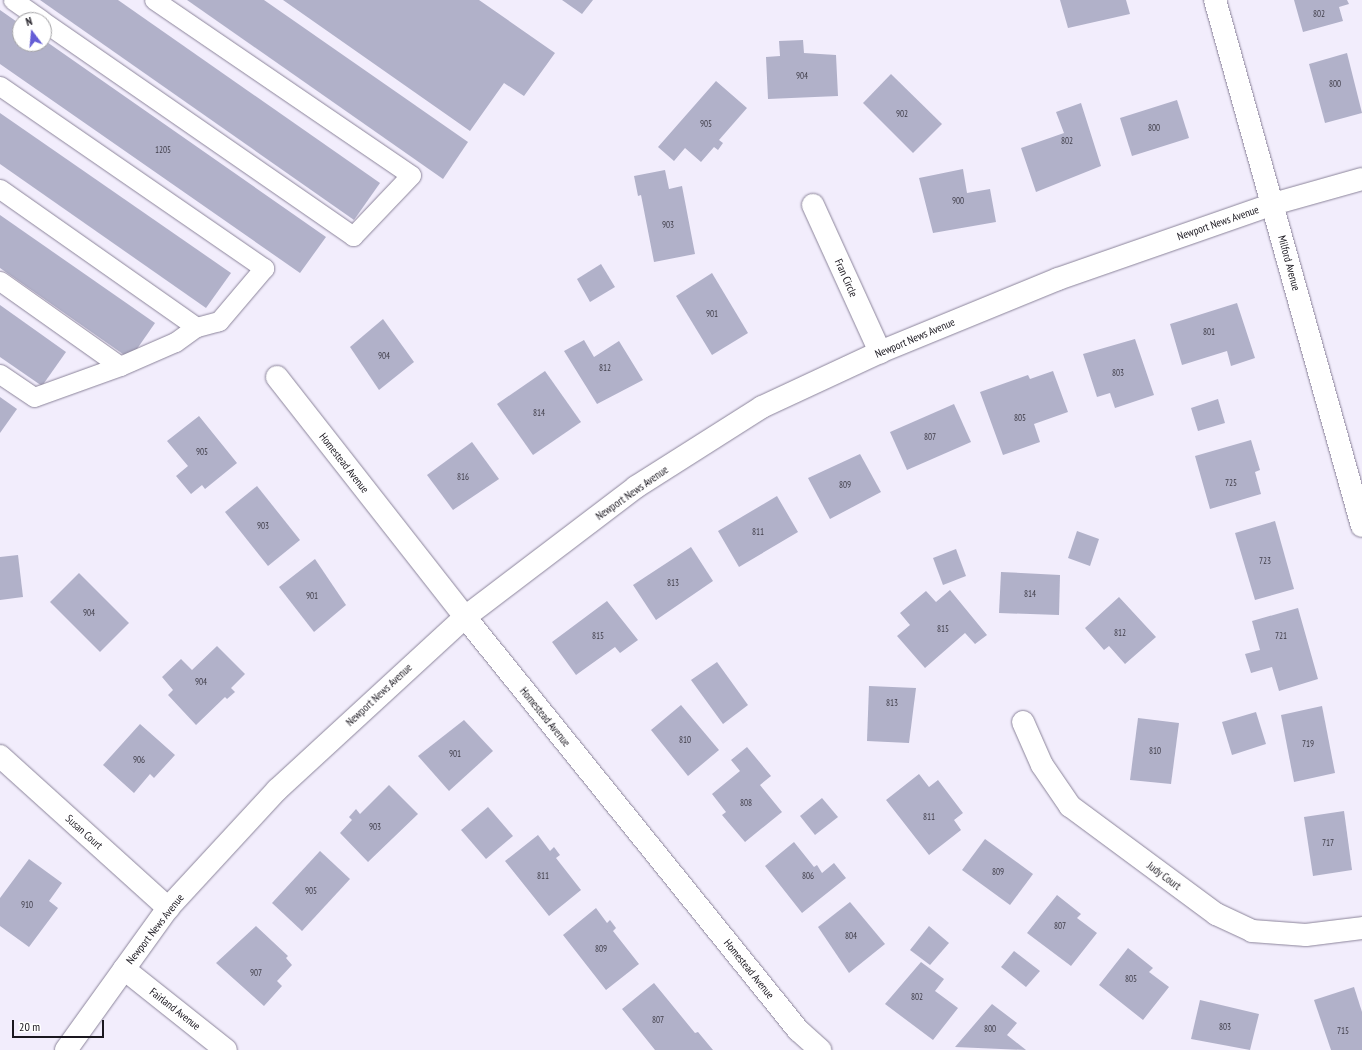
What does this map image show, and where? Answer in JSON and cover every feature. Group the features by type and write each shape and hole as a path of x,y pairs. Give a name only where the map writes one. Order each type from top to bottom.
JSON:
{"street":[{"name":"Milford Avenue","path":"1215,0 1362,526"},
{"name":"Newport News Avenue","path":"66,1050 168,908 277,790 465,617 636,487 762,407 880,352 1058,279 1273,204 1362,179"},
{"name":"Fran Circle","path":"812,205 880,352"},
{"name":"Homestead Avenue","path":"277,377 465,617 798,1030 820,1050"},
{"name":"Judy Court","path":"1023,722 1042,765 1070,806 1216,914 1252,931 1306,935 1362,928"},
{"name":"Susan Court","path":"0,756 168,908"},
{"name":"Fairland Avenue","path":"124,969 226,1050"}],"lane":[{"path":"13,0 30,12"},
{"path":"52,27 353,236 411,175 154,0"},
{"path":"0,86 264,268 219,321 196,327 175,342 120,366 34,397 0,374"},
{"path":"0,189 196,327"},
{"path":"0,281 120,366"}],"building":[{"path":"40,0 118,0 380,183 354,220"},
{"path":"187,0 264,0 468,142 443,179"},
{"path":"283,0 479,0 555,53 524,96 504,83 470,131"},
{"path":"562,0 593,0 582,14"},
{"path":"1060,0 1126,0 1130,14 1068,28"},
{"path":"1294,0 1347,0 1349,4 1339,7 1343,21 1303,32"},
{"path":"0,10 12,18 12,52 52,52 52,46 326,237 300,273 0,64"},
{"path":"803,40 804,53 836,55 838,96 768,99 766,57 780,56 779,41"},
{"path":"1347,53 1362,113 1325,123 1309,64"},
{"path":"891,74 942,124 913,153 863,103"},
{"path":"716,81 747,108 719,140 723,143 718,150 714,147 701,162 685,148 674,161 658,147"},
{"path":"1177,100 1189,138 1132,156 1120,118"},
{"path":"1081,103 1101,166 1036,192 1021,148 1064,133 1056,112"},
{"path":"0,113 231,273 206,308 0,164"},
{"path":"963,169 967,193 990,189 996,222 933,233 919,178"},
{"path":"665,170 669,189 682,186 695,254 654,262 641,195 638,196 634,176"},
{"path":"0,215 155,323 130,359 0,268"},
{"path":"601,264 615,287 590,302 577,279"},
{"path":"712,273 748,333 712,355 676,296"},
{"path":"1237,303 1255,358 1231,366 1227,351 1182,365 1170,324"},
{"path":"0,305 66,352 42,386 0,357"},
{"path":"383,319 414,362 379,390 350,347"},
{"path":"1135,339 1154,395 1115,408 1110,393 1097,397 1083,354"},
{"path":"584,340 594,357 619,341 643,380 597,404 564,351"},
{"path":"545,371 581,422 533,455 497,404"},
{"path":"1053,371 1068,412 1034,424 1040,442 1003,455 980,392 1028,375 1030,379"},
{"path":"0,397 17,409 0,433"},
{"path":"1218,399 1225,423 1198,431 1191,408"},
{"path":"954,404 971,442 907,470 890,432"},
{"path":"199,416 237,463 205,489 202,485 191,494 176,476 188,466 167,441"},
{"path":"1251,440 1260,470 1255,472 1261,494 1210,509 1195,456"},
{"path":"472,442 499,479 453,510 427,475"},
{"path":"860,454 881,492 830,519 808,478"},
{"path":"257,486 300,540 268,566 225,512"},
{"path":"777,496 798,532 739,567 718,531"},
{"path":"1275,521 1294,589 1255,600 1235,533"},
{"path":"1077,531 1099,539 1090,566 1068,558"},
{"path":"691,547 713,581 656,620 633,585"},
{"path":"956,549 966,576 943,585 933,558"},
{"path":"18,555 23,597 0,600 0,557"},
{"path":"315,559 346,605 314,632 279,587"},
{"path":"1001,572 1060,575 1059,615 999,613"},
{"path":"79,573 129,623 100,652 50,602"},
{"path":"950,590 987,635 975,644 965,633 925,668 897,636 910,625 900,613 926,591 936,602"},
{"path":"1119,597 1156,637 1125,664 1109,646 1104,650 1085,628"},
{"path":"607,601 638,640 620,653 615,647 576,675 552,642"},
{"path":"1298,608 1318,679 1279,691 1272,667 1251,673 1245,654 1260,650 1252,621"},
{"path":"217,646 245,674 231,688 235,692 227,699 225,697 196,725 168,695 173,690 162,677 181,659 192,670"},
{"path":"717,662 748,705 723,724 691,680"},
{"path":"869,686 916,688 909,743 867,741"},
{"path":"681,705 719,750 688,776 651,730"},
{"path":"1322,706 1335,773 1294,782 1281,715"},
{"path":"1256,712 1266,744 1232,755 1222,722"},
{"path":"1138,718 1179,723 1171,784 1130,780"},
{"path":"464,720 493,751 449,791 418,756"},
{"path":"140,724 175,755 154,778 150,774 134,793 103,765"},
{"path":"747,747 771,776 760,785 782,812 745,842 722,815 726,812 712,794 740,771 731,760"},
{"path":"919,774 929,787 938,780 963,813 954,820 961,830 929,855 886,800"},
{"path":"389,785 418,814 368,862 340,833 352,820 349,817 356,809 360,814"},
{"path":"822,798 838,817 815,835 800,816"},
{"path":"488,807 513,836 486,859 461,830"},
{"path":"1344,811 1352,870 1313,876 1304,817"},
{"path":"538,835 550,851 554,847 560,855 556,858 581,890 549,916 505,861"},
{"path":"985,839 1033,874 1010,905 962,870"},
{"path":"794,842 814,867 817,865 822,873 834,863 846,878 802,913 765,866"},
{"path":"320,851 350,879 302,931 272,903"},
{"path":"29,859 62,883 49,901 58,908 29,947 0,926 0,898"},
{"path":"1057,895 1081,914 1077,918 1097,933 1071,966 1027,933"},
{"path":"850,902 885,944 849,973 818,927"},
{"path":"596,908 607,923 610,920 616,928 613,931 639,964 606,990 563,935"},
{"path":"256,926 288,956 286,958 292,965 277,981 282,986 264,1006 216,963"},
{"path":"929,926 949,943 930,965 910,950"},
{"path":"1128,948 1153,968 1149,972 1169,987 1143,1020 1099,985"},
{"path":"1014,951 1040,971 1026,987 1001,967"},
{"path":"921,962 944,979 935,991 958,1008 933,1040 885,1004"},
{"path":"654,983 695,1033 698,1032 713,1050 655,1050 622,1009"},
{"path":"1354,987 1362,1012 1362,1050 1331,1050 1314,1000"},
{"path":"1200,1000 1259,1014 1250,1050 1191,1039"},
{"path":"992,1004 1017,1023 1007,1035 1026,1050 955,1047"}]}
